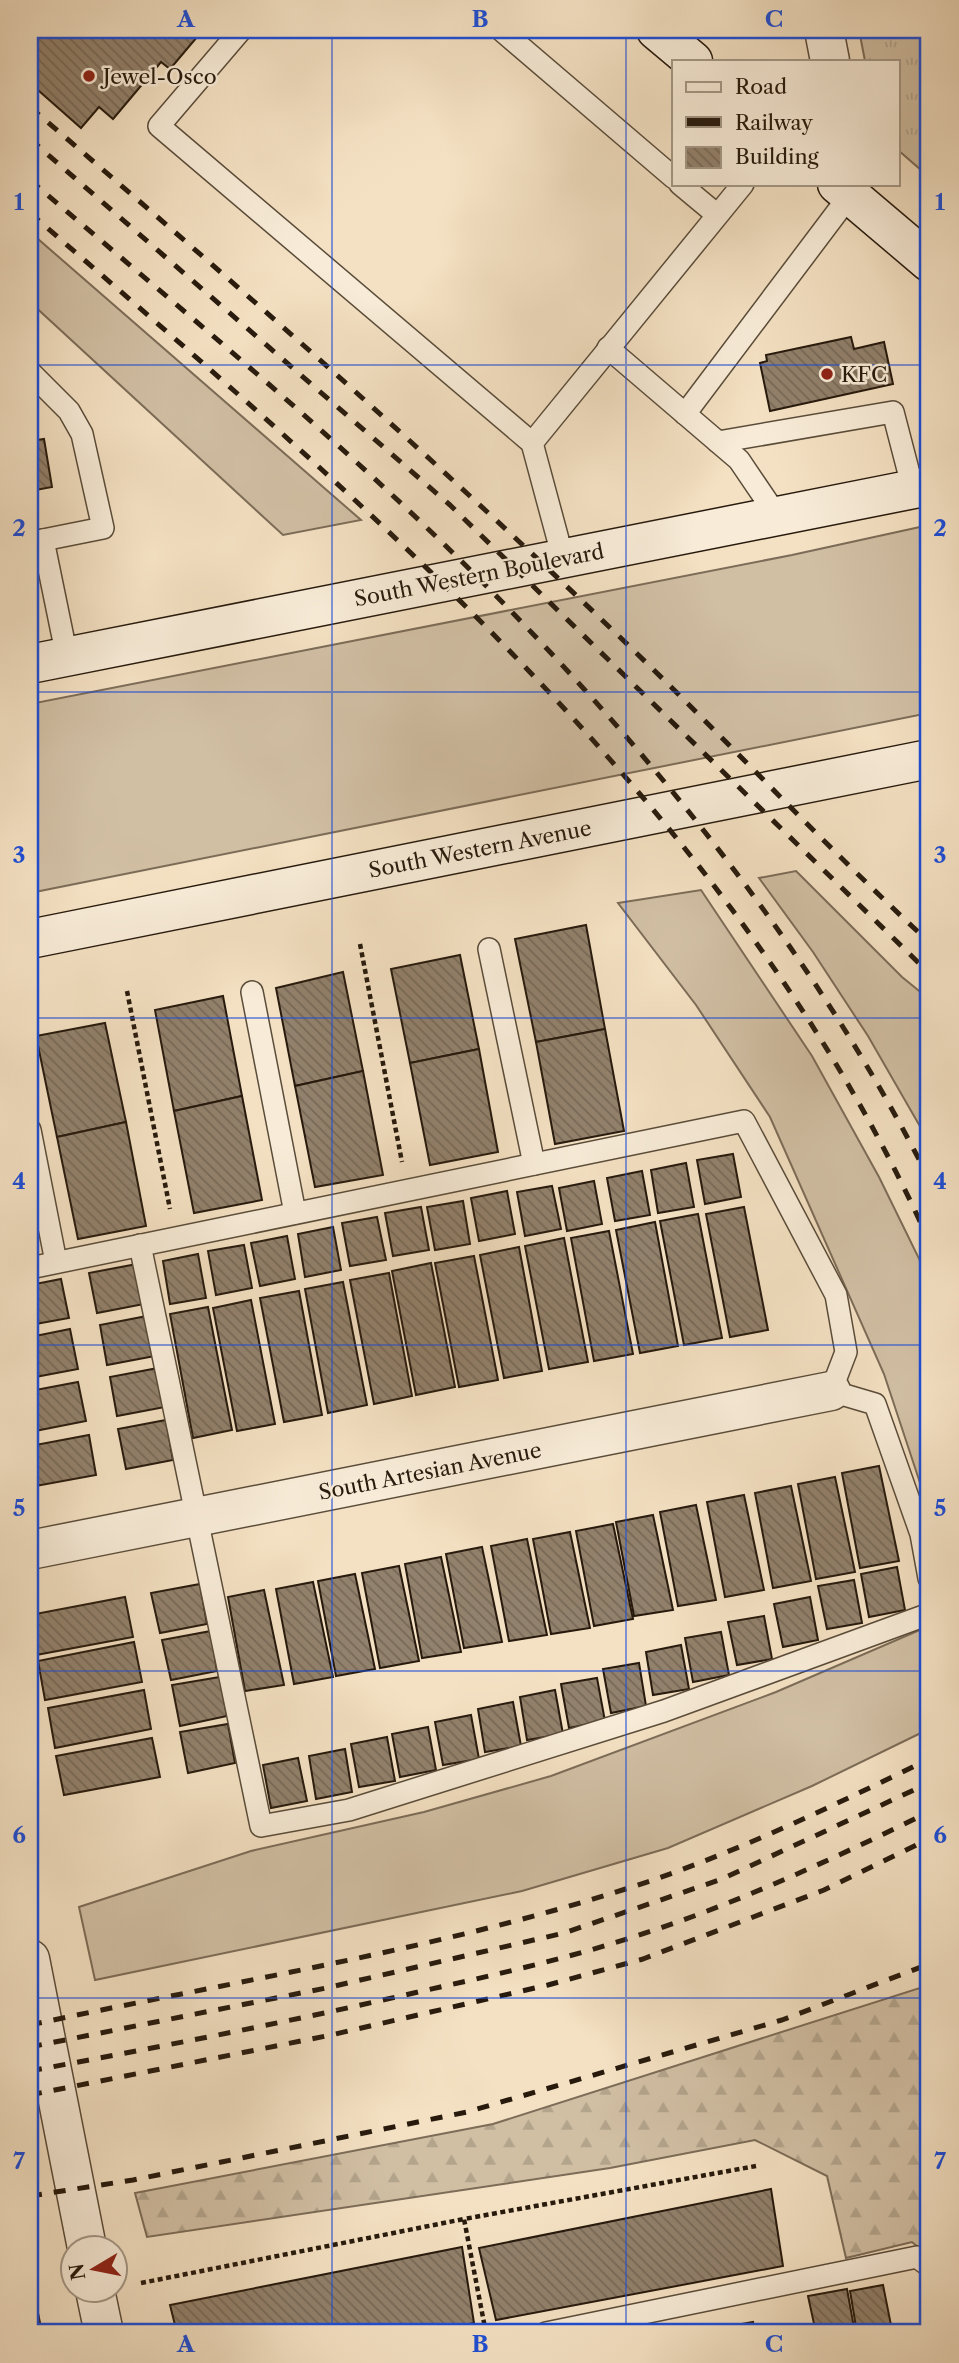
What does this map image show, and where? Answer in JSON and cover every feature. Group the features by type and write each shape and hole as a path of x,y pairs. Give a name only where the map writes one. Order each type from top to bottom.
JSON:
{"street":[{"path":"656,30 692,60"},
{"path":"824,30 830,60"},
{"path":"848,190 929,262"},
{"name":"South Western Boulevard","path":"30,664 921,487"},
{"name":"South Western Avenue","path":"30,939 927,767"},
{"name":"South Artesian Avenue","path":"30,1550 831,1391"},
{"path":"30,1958 84,2234"},
{"path":"98,2304 104,2333"}],"lane":[{"path":"241,30 159,126 532,443 563,558"},
{"path":"501,30 672,176"},
{"path":"682,186 716,214"},
{"path":"532,443 741,186"},
{"path":"685,414 848,190"},
{"path":"608,348 739,460 776,516"},
{"path":"30,372 69,411 82,434 103,528 36,541 66,657"},
{"path":"718,442 894,412 921,487"},
{"path":"489,949 534,1164"},
{"path":"252,992 295,1213"},
{"path":"30,1268 744,1121 836,1296 846,1352 831,1391 875,1404 921,1534 929,1578"},
{"path":"30,1130 56,1262"},
{"path":"141,1245 261,1825 349,1810 651,1716 929,1614"},
{"path":"546,2333 917,2256 929,2266"}],"path":[{"path":"360,944 408,1190"},
{"path":"127,991 175,1238"},
{"path":"141,2283 464,2219 756,2166"},
{"path":"464,2219 486,2333"}],"green space":[{"path":"859,30 929,30 929,177 900,152 900,60 865,60"},
{"path":"30,232 361,520 283,535 30,302"},
{"path":"929,525 929,713 30,893 30,704 792,555"},
{"path":"796,871 902,977 929,999 929,1142 868,1036 813,952 759,878"},
{"path":"701,890 812,1056 879,1177 929,1279 929,1510 884,1374 770,1117 696,1005 618,903"},
{"path":"929,1626 929,1729 812,1786 668,1848 522,1891 95,1980 79,1907 251,1851 424,1812 551,1776 776,1692"},
{"path":"929,1985 929,2256 912,2242 846,2258 827,2176 755,2140 610,2168 147,2237 135,2193 493,2124"}],"building":[{"name":"Jewel-Osco","path":"30,30 203,30 170,69 161,62 113,119 99,107 81,128 30,83"},
{"name":"KFC","path":"851,337 854,349 884,342 893,384 770,411 760,363 767,361 766,355"},
{"path":"44,439 52,487 30,491 30,441"},
{"path":"586,925 605,1029 536,1042 515,939"},
{"path":"460,955 479,1049 410,1063 391,969"},
{"path":"343,972 363,1071 295,1086 276,988"},
{"path":"223,996 242,1096 174,1111 155,1010"},
{"path":"105,1023 126,1122 57,1137 36,1036"},
{"path":"605,1029 624,1131 555,1144 536,1042"},
{"path":"479,1049 498,1152 430,1165 410,1063"},
{"path":"363,1071 383,1175 315,1187 295,1086"},
{"path":"242,1096 262,1200 194,1213 174,1111"},
{"path":"126,1122 146,1226 78,1239 57,1137"},
{"path":"733,1154 741,1197 705,1204 697,1160"},
{"path":"686,1163 694,1207 658,1213 651,1170"},
{"path":"642,1171 650,1215 615,1221 607,1178"},
{"path":"594,1181 602,1224 567,1231 559,1188"},
{"path":"552,1186 561,1229 525,1236 517,1192"},
{"path":"507,1191 515,1234 479,1241 471,1198"},
{"path":"463,1201 470,1244 435,1250 427,1207"},
{"path":"421,1207 429,1250 393,1256 385,1213"},
{"path":"744,1207 768,1330 730,1337 706,1214"},
{"path":"698,1214 722,1338 684,1345 660,1221"},
{"path":"377,1217 386,1260 350,1266 342,1223"},
{"path":"655,1222 678,1346 640,1353 616,1230"},
{"path":"333,1227 341,1270 305,1277 298,1234"},
{"path":"609,1231 633,1354 594,1361 571,1238"},
{"path":"287,1236 295,1279 260,1286 251,1243"},
{"path":"564,1238 588,1362 549,1369 525,1246"},
{"path":"244,1245 252,1288 216,1295 208,1251"},
{"path":"519,1247 542,1371 504,1378 480,1255"},
{"path":"198,1254 206,1298 170,1304 163,1261"},
{"path":"474,1256 498,1380 459,1387 435,1263"},
{"path":"431,1263 455,1387 416,1395 392,1271"},
{"path":"137,1264 144,1304 97,1313 89,1273"},
{"path":"389,1273 412,1396 374,1404 350,1280"},
{"path":"61,1279 69,1318 30,1325 30,1285"},
{"path":"343,1282 367,1405 328,1413 305,1289"},
{"path":"299,1291 322,1415 284,1422 260,1298"},
{"path":"251,1300 275,1424 237,1431 213,1308"},
{"path":"208,1307 232,1430 193,1438 170,1314"},
{"path":"147,1316 155,1356 107,1365 100,1325"},
{"path":"70,1329 78,1369 30,1378 30,1337"},
{"path":"158,1368 165,1407 117,1416 110,1377"},
{"path":"78,1382 86,1421 30,1432 30,1391"},
{"path":"166,1420 173,1460 126,1469 118,1429"},
{"path":"89,1435 96,1475 30,1487 30,1446"},
{"path":"879,1466 899,1561 860,1568 842,1473"},
{"path":"835,1477 855,1572 816,1579 798,1484"},
{"path":"791,1486 811,1581 773,1588 755,1493"},
{"path":"744,1495 764,1590 725,1597 707,1502"},
{"path":"696,1505 716,1600 678,1606 660,1512"},
{"path":"653,1515 673,1610 634,1616 616,1522"},
{"path":"613,1524 633,1619 594,1626 576,1531"},
{"path":"570,1532 590,1628 551,1634 533,1539"},
{"path":"527,1539 547,1635 509,1641 491,1546"},
{"path":"482,1547 502,1642 464,1648 446,1554"},
{"path":"441,1557 461,1652 422,1658 405,1564"},
{"path":"399,1566 419,1661 380,1668 362,1573"},
{"path":"897,1567 905,1610 869,1617 861,1574"},
{"path":"355,1574 375,1669 336,1676 318,1581"},
{"path":"854,1580 862,1623 827,1629 818,1586"},
{"path":"313,1582 333,1677 294,1684 276,1589"},
{"path":"200,1584 207,1624 160,1633 151,1593"},
{"path":"264,1590 284,1685 245,1691 228,1597"},
{"path":"125,1597 133,1637 36,1655 30,1615"},
{"path":"810,1597 818,1640 783,1647 774,1604"},
{"path":"764,1616 772,1659 737,1665 728,1622"},
{"path":"211,1631 217,1671 171,1680 162,1640"},
{"path":"721,1632 729,1675 693,1682 685,1638"},
{"path":"134,1642 142,1682 45,1700 38,1661"},
{"path":"681,1645 689,1689 653,1695 646,1652"},
{"path":"639,1663 646,1706 611,1713 603,1669"},
{"path":"220,1677 227,1716 180,1726 172,1685"},
{"path":"597,1678 605,1721 569,1728 561,1684"},
{"path":"144,1690 151,1729 55,1748 48,1708"},
{"path":"555,1690 563,1734 527,1740 520,1697"},
{"path":"513,1702 521,1746 485,1752 478,1709"},
{"path":"471,1715 479,1759 443,1765 435,1722"},
{"path":"228,1724 235,1763 188,1773 180,1732"},
{"path":"428,1727 436,1770 400,1777 392,1734"},
{"path":"387,1737 395,1781 359,1787 351,1744"},
{"path":"152,1738 160,1777 64,1795 56,1756"},
{"path":"345,1749 352,1792 316,1799 309,1756"},
{"path":"298,1758 307,1801 271,1808 263,1765"},
{"path":"771,2189 783,2266 496,2320 479,2248"},
{"path":"462,2247 474,2323 420,2333 177,2333 170,2305"},
{"path":"30,2272 42,2333 30,2333"},
{"path":"883,2285 892,2330 857,2333 850,2291"},
{"path":"847,2289 855,2333 816,2333 808,2296"},
{"path":"753,2322 755,2333 715,2333 714,2329"}],"railway":[{"path":"30,107 407,438 626,643 852,869 929,942"},
{"path":"30,139 450,505 929,973"},
{"path":"30,180 333,441 450,550 567,670 684,806 792,950 842,1025 929,1179"},
{"path":"30,213 289,440 415,557 537,679 651,808 756,943 850,1087 929,1241"},
{"path":"30,2025 422,1944 577,1904 653,1880 758,1839 929,1759"},
{"path":"30,2047 326,1988 564,1933 722,1879 929,1783"},
{"path":"30,2071 321,2014 580,1953 671,1924 746,1896 929,1812"},
{"path":"30,2095 331,2035 548,1985 643,1959 824,1890 929,1839"},
{"path":"30,2196 133,2180 467,2112 782,2020 929,1964"}],"place":[{"name":"Jewel-Osco","path":"89,76"},
{"name":"KFC","path":"827,374"}]}
